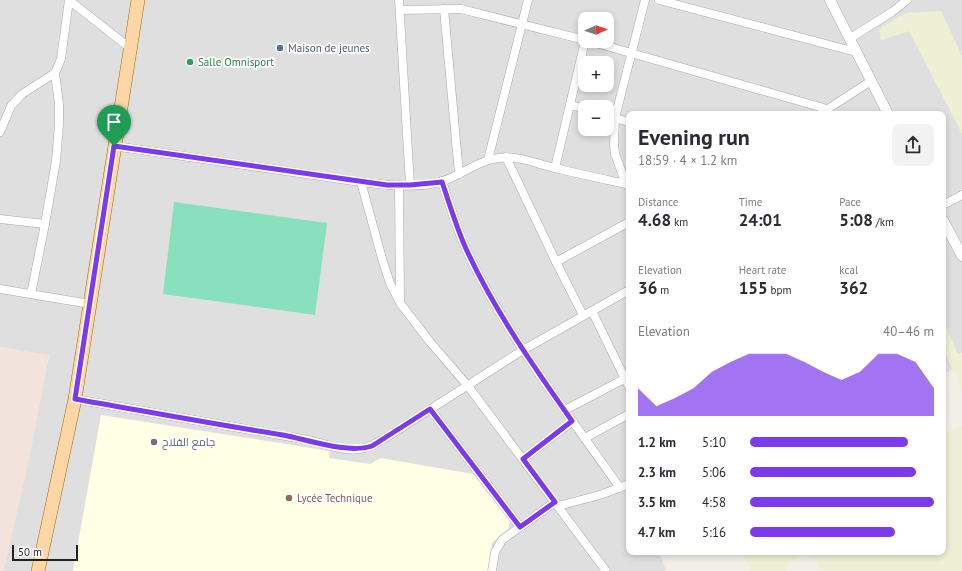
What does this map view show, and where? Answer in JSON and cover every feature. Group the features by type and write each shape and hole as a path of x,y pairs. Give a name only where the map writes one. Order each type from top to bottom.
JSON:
{"main road":[{"path":"38,571 75,399 138,0"}],"street":[{"path":"68,0 75,0"},
{"path":"68,0 130,48"},
{"path":"31,294 56,161 59,104 55,74 61,59 68,0"},
{"path":"399,0 410,185"},
{"path":"488,160 528,0"},
{"path":"614,107 631,53 645,0"},
{"path":"659,0 856,52"},
{"path":"830,0 886,111"},
{"path":"849,39 892,12 907,0"},
{"path":"444,9 459,174"},
{"path":"400,10 460,9 474,11 578,38"},
{"path":"555,168 583,48"},
{"path":"614,48 823,111 871,81"},
{"path":"0,132 11,106 22,94 55,74"},
{"path":"571,105 578,107"},
{"path":"614,118 626,121"},
{"path":"613,136 616,154 626,180"},
{"path":"114,146 362,182 399,185 442,182 488,160 506,157 626,185"},
{"path":"506,157 583,315"},
{"path":"362,182 383,262 390,283 400,303 430,342 468,386 606,571"},
{"path":"442,182 467,252 491,297 523,350 620,488"},
{"path":"399,185 400,303"},
{"path":"946,203 962,195"},
{"path":"0,219 45,224"},
{"path":"556,262 626,224"},
{"path":"946,226 962,256"},
{"path":"0,289 90,304"},
{"path":"75,399 351,449 363,449 372,446 523,350 626,292"},
{"path":"565,410 625,375 592,311"},
{"path":"430,409 520,527"},
{"path":"585,438 626,416"},
{"path":"523,459 572,421"},
{"path":"492,571 495,552 498,545 502,540 520,527 557,504 626,485"}],"shaded area":[{"path":"0,0 962,0 962,365 946,373 946,111 626,111 626,555 660,555 666,571 3,571 49,356 0,347"},
{"path":"941,11 962,56 962,134 909,31 881,40 879,29 906,13"},
{"path":"946,327 958,354 962,352 962,390 946,355"},
{"path":"0,347 49,355 30,455 4,571 0,571"},
{"name":"Lycée Technique","path":"101,415 330,451 329,458 370,464 381,458 473,474 510,521 508,529 492,543 488,571 73,571"},
{"path":"962,425 962,571 821,571 813,555 946,555 946,433"},
{"path":"743,555 800,555 785,567 787,571 751,571"}],"green space":[{"path":"174,202 327,223 315,315 163,294"}],"place":[{"name":"Maison de jeunes","path":"280,48"},
{"name":"Salle Omnisport","path":"190,62"},
{"name":"جامع الفلاح","path":"154,442"},
{"name":"Lycée Technique","path":"289,498"}],"route":[{"path":"114,146 387,185 410,185 442,182 467,252 491,297 523,350 572,421 523,459 555,502 520,527 430,409 372,446 363,449 351,449 75,399 114,146"}]}
